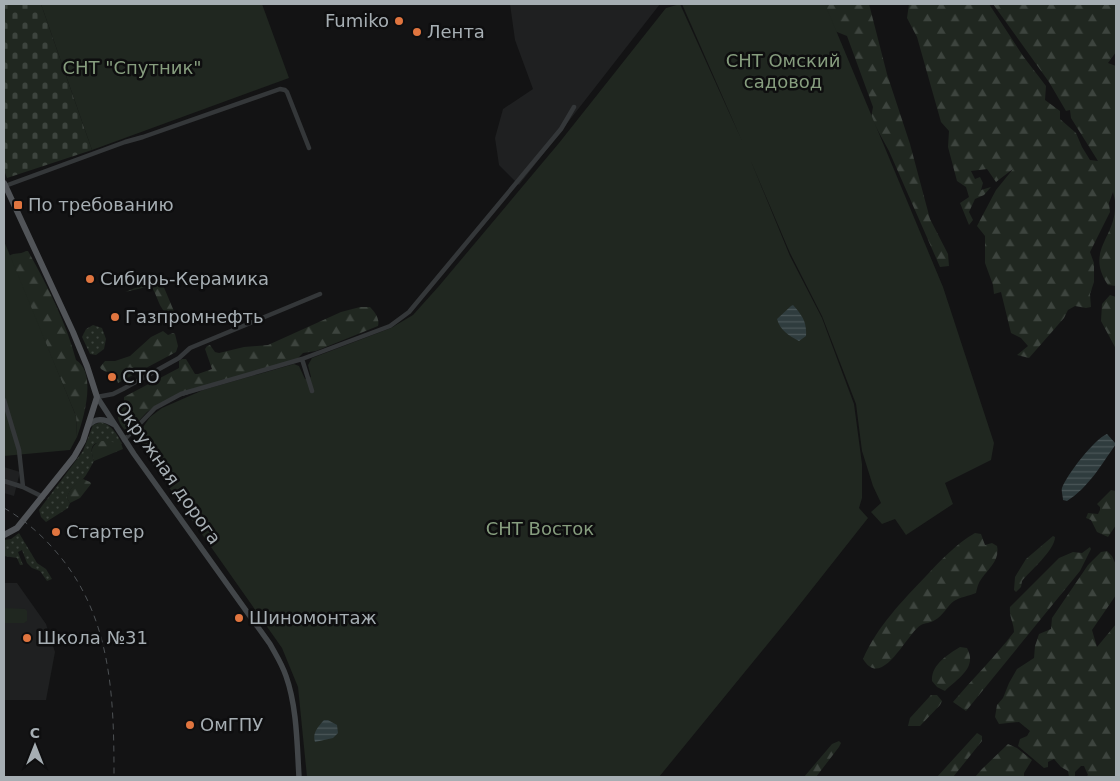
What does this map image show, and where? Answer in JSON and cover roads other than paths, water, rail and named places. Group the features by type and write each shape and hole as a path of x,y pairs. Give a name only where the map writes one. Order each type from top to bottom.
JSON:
{"main road":[{"name":"Окружная дорога","path":"4,184 73,332 97,397 124,440 270,644 280,662 287,677 292,701 300,777"},
{"path":"4,535 17,528 74,457 83,441 97,397"},
{"path":"88,426 92,422 101,420 106,420 114,425"}],"street":[{"path":"4,184 280,89 287,92 309,148"},
{"path":"124,440 155,408 181,394 302,359 390,326 409,312 561,129 574,107"},
{"path":"97,397 113,394 179,358 190,348 320,294"},
{"path":"302,359 312,391"},
{"path":"4,400 19,450 23,487"},
{"path":"4,481 23,487 43,497"}],"railway":[{"path":"4,508 26,523 52,547 76,579 90,605 99,632 111,689 114,777"}],"place":[{"name":"Fumiko","path":"399,21"},
{"name":"Лента","path":"417,32"},
{"name":"По требованию","path":"18,205"},
{"name":"Сибирь-Керамика","path":"90,279"},
{"name":"Газпромнефть","path":"115,317"},
{"name":"СТО","path":"112,377"},
{"name":"Стартер","path":"56,532"},
{"name":"Шиномонтаж","path":"239,618"},
{"name":"Школа №31","path":"27,638"},
{"name":"ОмГПУ","path":"190,725"}],"park label":[{"name":"СНТ \"Спутник\"","path":"132,68"},
{"name":"СНТ Омский садовод","path":"783,71"},
{"name":"СНТ Восток","path":"540,529"}]}
